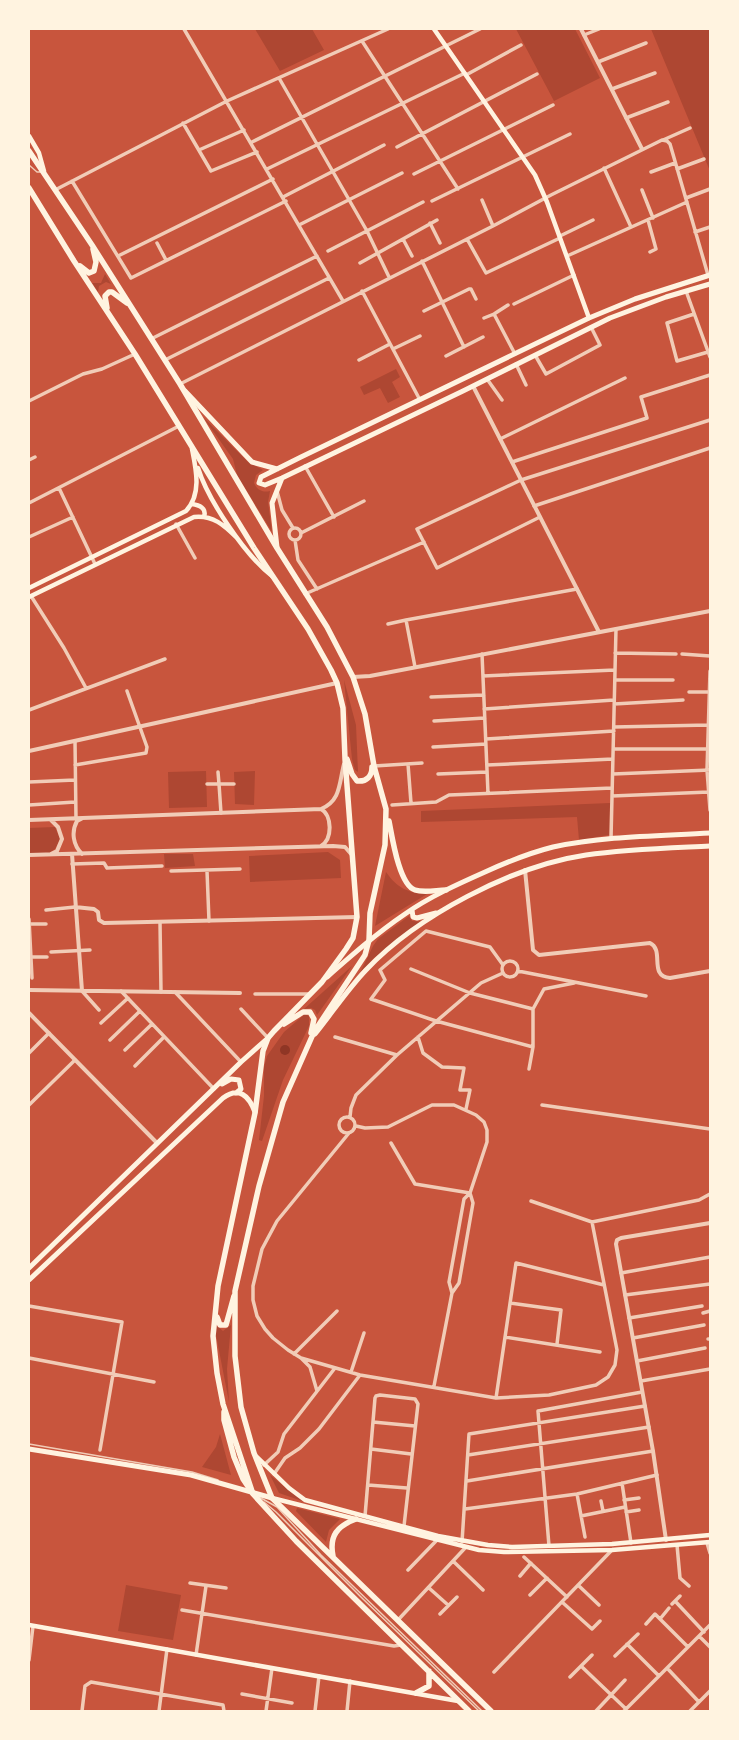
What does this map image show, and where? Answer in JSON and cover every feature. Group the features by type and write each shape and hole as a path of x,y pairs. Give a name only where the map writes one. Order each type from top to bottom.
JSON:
{"highway":[{"path":"29,151 92,245 180,384 277,548 327,627 353,677 365,714 374,766 401,870 408,885 414,890 420,891 446,890"},
{"path":"29,188 74,261 135,354 274,578 323,653 337,683 343,708 344,747 357,917 350,943 322,982 268,1038 261,1063 255,1113 218,1286 213,1336 217,1373 224,1404 253,1494 296,1541 469,1711"},
{"path":"74,261 89,273 94,271 96,262 92,245"},
{"path":"110,317 104,300 105,296 109,292 116,295 131,307"},
{"path":"344,747 352,774 357,781 361,782 366,780 371,774 371,748"},
{"path":"216,1310 218,1322 223,1326 226,1325 259,1186 277,1119 291,1080 320,1024 365,955 369,940 370,913 385,845 386,809"},
{"path":"274,1031 303,1012 310,1012 314,1019 310,1042"},
{"path":"235,1291 235,1356 240,1407 272,1498 491,1711"},
{"path":"333,1556 331,1545 335,1533 346,1522 356,1519"},
{"path":"416,1693 429,1686 429,1671"}],"main road":[{"path":"434,29 504,128 535,175 546,198 589,318"},
{"path":"29,136 39,153 44,173"},
{"path":"709,275 635,299 589,318 276,469 261,477 259,481 260,484 265,486 282,478 473,386 591,327 641,306 710,284"},
{"path":"180,384 252,462 276,469"},
{"path":"29,588 186,511 192,504 196,494 197,475 191,445"},
{"path":"191,445 205,486 237,538"},
{"path":"277,548 272,503 276,488 282,478"},
{"path":"192,504 203,508 205,512 204,517"},
{"path":"30,596 176,524 194,517 204,517 220,521 237,538 260,567 274,578"},
{"path":"322,982 369,940 412,910 446,890 519,857 553,847 611,839 710,833"},
{"path":"310,1042 366,971 392,948 442,911 466,897 525,870 586,855 710,846"},
{"path":"412,910 414,917 416,918 442,911"},
{"path":"210,1094 241,1062 268,1038"},
{"path":"29,1268 157,1143 210,1094 226,1081 234,1079 241,1083 241,1089 236,1093 227,1095 199,1119 169,1150 29,1280"},
{"path":"236,1093 248,1097 255,1113"},
{"path":"29,1449 191,1475 253,1494 403,1531 464,1544 550,1549 612,1550 708,1542 708,1536 550,1549"},
{"path":"256,1456 289,1488 305,1500 404,1526 438,1538"},
{"path":"403,1531 404,1526"},
{"path":"677,1539 677,1545"},
{"path":"666,1540 666,1546"},
{"path":"631,1543 632,1549"},
{"path":"612,1544 612,1550"},
{"path":"31,1625 458,1701"}],"street":[{"path":"184,29 228,101 343,300"},
{"path":"55,190 228,101 388,29"},
{"path":"252,142 480,29"},
{"path":"581,29 642,149"},
{"path":"584,35 599,29"},
{"path":"362,41 458,189"},
{"path":"598,62 646,43"},
{"path":"267,169 465,74 521,45"},
{"path":"612,89 655,73"},
{"path":"398,147 484,100 537,74"},
{"path":"279,78 367,231 389,277"},
{"path":"626,118 668,102"},
{"path":"414,174 553,105"},
{"path":"183,124 211,171 257,152"},
{"path":"180,384 343,300 493,226 604,168 642,149 690,128"},
{"path":"199,150 244,130"},
{"path":"432,201 570,134"},
{"path":"662,140 668,142 709,275"},
{"path":"283,197 384,145"},
{"path":"677,169 704,159"},
{"path":"651,172 675,163"},
{"path":"604,168 631,227"},
{"path":"299,224 402,173"},
{"path":"118,256 273,179"},
{"path":"72,181 131,278 286,201"},
{"path":"686,198 710,189"},
{"path":"642,190 653,218"},
{"path":"482,200 493,226"},
{"path":"328,251 423,202"},
{"path":"567,256 687,202"},
{"path":"360,263 437,220"},
{"path":"467,239 486,273 593,220"},
{"path":"648,220 656,249 650,252"},
{"path":"430,224 440,243"},
{"path":"696,232 710,226"},
{"path":"403,239 412,256"},
{"path":"157,243 166,260"},
{"path":"151,339 317,256"},
{"path":"422,261 464,347"},
{"path":"514,304 574,275"},
{"path":"164,360 329,278"},
{"path":"424,311 470,288 476,299"},
{"path":"362,291 420,400"},
{"path":"686,291 710,358"},
{"path":"484,318 494,314 508,305"},
{"path":"494,314 515,354"},
{"path":"694,314 667,323 677,361 708,352"},
{"path":"535,355 546,374 600,345 591,327"},
{"path":"393,349 420,336"},
{"path":"446,356 483,338"},
{"path":"359,360 390,344"},
{"path":"29,401 83,374 102,369 135,354"},
{"path":"516,364 526,385"},
{"path":"512,462 647,418 641,397 710,375"},
{"path":"500,439 625,378"},
{"path":"487,379 502,400"},
{"path":"473,386 599,632"},
{"path":"540,517 437,568 417,529 521,480 710,420"},
{"path":"29,503 179,426"},
{"path":"534,506 710,448"},
{"path":"29,460 35,456"},
{"path":"305,466 334,516"},
{"path":"59,488 95,564"},
{"path":"276,488 282,510 293,528 299,530 301,533"},
{"path":"295,540 299,539 301,533 364,501"},
{"path":"29,537 73,517"},
{"path":"176,524 195,558"},
{"path":"293,528 289,534 291,539 295,540"},
{"path":"295,540 298,560 317,589"},
{"path":"305,594 424,542"},
{"path":"388,624 577,589"},
{"path":"30,596 64,648 86,688"},
{"path":"353,677 370,676 710,611"},
{"path":"406,620 415,667"},
{"path":"611,839 616,629"},
{"path":"615,653 676,654"},
{"path":"482,654 488,793"},
{"path":"682,654 710,656"},
{"path":"29,710 165,658"},
{"path":"483,676 615,670"},
{"path":"710,671 708,747 710,810"},
{"path":"615,680 673,680"},
{"path":"29,751 337,683"},
{"path":"75,765 146,753 147,748 127,691"},
{"path":"689,692 709,692"},
{"path":"431,697 484,695"},
{"path":"484,709 682,700"},
{"path":"434,721 485,718"},
{"path":"433,747 614,729 709,725"},
{"path":"75,740 76,818"},
{"path":"613,749 708,747"},
{"path":"29,820 321,809 330,806 335,800 345,759"},
{"path":"487,765 613,759"},
{"path":"374,766 422,763"},
{"path":"408,764 411,803"},
{"path":"613,774 708,770"},
{"path":"218,772 221,813"},
{"path":"438,774 487,772"},
{"path":"29,782 75,780"},
{"path":"207,784 234,784"},
{"path":"392,805 436,802 448,795 612,788"},
{"path":"612,796 709,792"},
{"path":"29,805 75,802"},
{"path":"320,846 328,841 329,836 328,816 321,809"},
{"path":"82,854 75,844 74,826 77,821 84,818"},
{"path":"48,819 53,821 58,827 62,839 57,851 49,855"},
{"path":"29,855 320,846 345,847 353,855"},
{"path":"72,854 82,991 99,1010"},
{"path":"72,864 104,863 107,868 162,866"},
{"path":"170,871 240,869"},
{"path":"207,870 209,921"},
{"path":"525,870 534,950 539,955 650,942 656,949 659,974 663,977 670,978 710,970"},
{"path":"46,910 76,907 94,909 98,912 101,922 104,923 357,917"},
{"path":"29,919 32,978"},
{"path":"160,922 161,992"},
{"path":"29,924 46,924"},
{"path":"503,973 503,965 490,947 426,931 380,970 385,980 371,999 436,1021 534,1047"},
{"path":"51,952 90,950"},
{"path":"30,957 47,957"},
{"path":"503,965 507,961 512,961 517,964 518,971"},
{"path":"412,969 470,993 533,1009"},
{"path":"503,973 510,977 515,975 518,971"},
{"path":"518,971 646,996"},
{"path":"350,1117 351,1108 356,1095 397,1055 481,983 503,973"},
{"path":"530,1068 534,1047 533,1009 544,989 576,983"},
{"path":"29,990 240,993"},
{"path":"122,991 214,1089"},
{"path":"175,992 241,1062"},
{"path":"255,994 310,994"},
{"path":"101,1023 128,998"},
{"path":"241,1009 268,1038"},
{"path":"110,1040 140,1011"},
{"path":"29,1013 157,1143"},
{"path":"125,1050 152,1024"},
{"path":"29,1053 49,1033"},
{"path":"135,1066 164,1037"},
{"path":"335,1037 397,1055"},
{"path":"418,1037 423,1053 442,1067 464,1068 460,1090 470,1090 466,1109"},
{"path":"29,1105 76,1060"},
{"path":"356,1126 365,1128 388,1127 432,1105 454,1105 466,1109 484,1122 487,1130 487,1142 470,1193 464,1199 449,1282 452,1293"},
{"path":"542,1105 710,1129"},
{"path":"350,1117 356,1126"},
{"path":"349,1133 341,1131 339,1126 342,1118 350,1117"},
{"path":"356,1126 277,1221 262,1249 253,1286 253,1300 257,1316 273,1338 301,1358 360,1375 434,1386 496,1398 549,1395 596,1385 608,1377 615,1365 617,1350 592,1222"},
{"path":"391,1143 415,1184 470,1193"},
{"path":"434,1386 452,1293 459,1283 462,1268 473,1203 470,1193"},
{"path":"531,1201 592,1222 699,1200 710,1194"},
{"path":"666,1540 657,1475 621,1272 617,1240 621,1238 710,1223"},
{"path":"621,1272 710,1257"},
{"path":"496,1398 516,1263 604,1285"},
{"path":"625,1295 710,1284"},
{"path":"510,1303 561,1310 556,1344"},
{"path":"29,1306 122,1322 100,1450"},
{"path":"629,1318 702,1306"},
{"path":"294,1354 337,1311"},
{"path":"703,1312 710,1311"},
{"path":"633,1338 704,1325"},
{"path":"351,1372 364,1333"},
{"path":"505,1337 600,1352"},
{"path":"637,1361 705,1348"},
{"path":"29,1358 154,1382"},
{"path":"301,1358 310,1367 317,1391"},
{"path":"264,1465 278,1452 284,1434 335,1368"},
{"path":"640,1381 710,1369"},
{"path":"274,1474 285,1458 300,1448 319,1429 360,1375"},
{"path":"550,1549 538,1411 642,1392"},
{"path":"365,1516 376,1396 415,1399 418,1400 407,1488 404,1526"},
{"path":"398,1620 453,1562 464,1544 469,1434 645,1406"},
{"path":"373,1422 415,1426"},
{"path":"468,1455 649,1427"},
{"path":"371,1449 411,1454"},
{"path":"467,1481 653,1451"},
{"path":"465,1509 577,1494 657,1475"},
{"path":"622,1483 631,1543"},
{"path":"368,1485 407,1488"},
{"path":"577,1494 585,1537"},
{"path":"624,1500 639,1498"},
{"path":"601,1501 603,1511"},
{"path":"581,1516 625,1507"},
{"path":"626,1512 639,1510"},
{"path":"408,1570 438,1538"},
{"path":"708,1542 710,1553"},
{"path":"677,1545 680,1578 689,1586"},
{"path":"494,1672 612,1550"},
{"path":"524,1557 567,1596"},
{"path":"453,1562 483,1590"},
{"path":"520,1576 531,1564"},
{"path":"530,1595 547,1578"},
{"path":"190,1583 226,1588"},
{"path":"578,1585 599,1605"},
{"path":"196,1654 206,1586"},
{"path":"429,1588 448,1605"},
{"path":"680,1596 674,1602 704,1632"},
{"path":"440,1614 457,1597"},
{"path":"562,1602 592,1629 600,1621"},
{"path":"660,1619 669,1608"},
{"path":"182,1610 394,1646 402,1645"},
{"path":"646,1624 655,1614 688,1647"},
{"path":"29,1660 31,1625"},
{"path":"581,1666 625,1710 710,1625"},
{"path":"615,1656 638,1634"},
{"path":"699,1636 710,1647"},
{"path":"627,1644 659,1676"},
{"path":"159,1711 167,1649"},
{"path":"570,1677 592,1655"},
{"path":"266,1711 272,1668"},
{"path":"667,1668 699,1702"},
{"path":"315,1711 319,1676"},
{"path":"596,1711 625,1680"},
{"path":"82,1711 85,1686 91,1682 223,1704 224,1711"},
{"path":"347,1711 350,1682"},
{"path":"690,1711 710,1691"},
{"path":"242,1694 292,1703"}],"lane":[{"path":"29,165 37,172 44,173"},
{"path":"29,184 35,196"},
{"path":"29,1444 192,1472 253,1494 277,1507"},
{"path":"253,1494 276,1512 479,1711"},
{"path":"272,1498 277,1507 321,1555 482,1711"}],"shaded area":[{"path":"255,29 312,29 324,50 280,71"},
{"path":"516,29 575,29 600,78 554,101"},
{"path":"651,29 710,29 710,171"},
{"path":"105,274 111,284 106,282 99,286 98,292 92,283 101,283"},
{"path":"396,369 400,377 392,382 400,397 388,403 380,388 364,395 360,387"},
{"path":"203,417 248,462 263,470 256,475 254,483 260,490 265,492 270,491 268,502 272,532 237,475 233,459"},
{"path":"344,680 356,725 358,772 355,770 352,759"},
{"path":"206,771 207,807 169,808 168,772"},
{"path":"255,771 254,805 235,804 234,772"},
{"path":"610,803 609,835 579,840 577,817 421,822 421,811"},
{"path":"55,827 60,839 55,849 49,853 29,854 29,828"},
{"path":"328,852 340,860 341,878 250,882 249,856"},
{"path":"164,854 193,854 195,866 165,868"},
{"path":"386,872 394,882 404,889 427,894 375,926"},
{"path":"409,916 412,921 423,922 374,958 360,973 378,939"},
{"path":"352,966 317,1015 315,1010 311,1008 304,1009"},
{"path":"305,1014 309,1016 309,1026 283,1080 262,1141 259,1140 264,1096 264,1067 267,1056 284,1032"},
{"path":"283,1045 287,1045 289,1046 289,1054 283,1055 280,1052 280,1048"},
{"path":"231,1325 227,1369 229,1402 216,1335 217,1326 223,1331"},
{"path":"220,1434 231,1475 202,1467 216,1447"},
{"path":"270,1475 297,1497 308,1503 279,1493"},
{"path":"297,1508 340,1519 329,1530 326,1542 296,1511"},
{"path":"126,1585 181,1595 173,1640 118,1631"}]}
